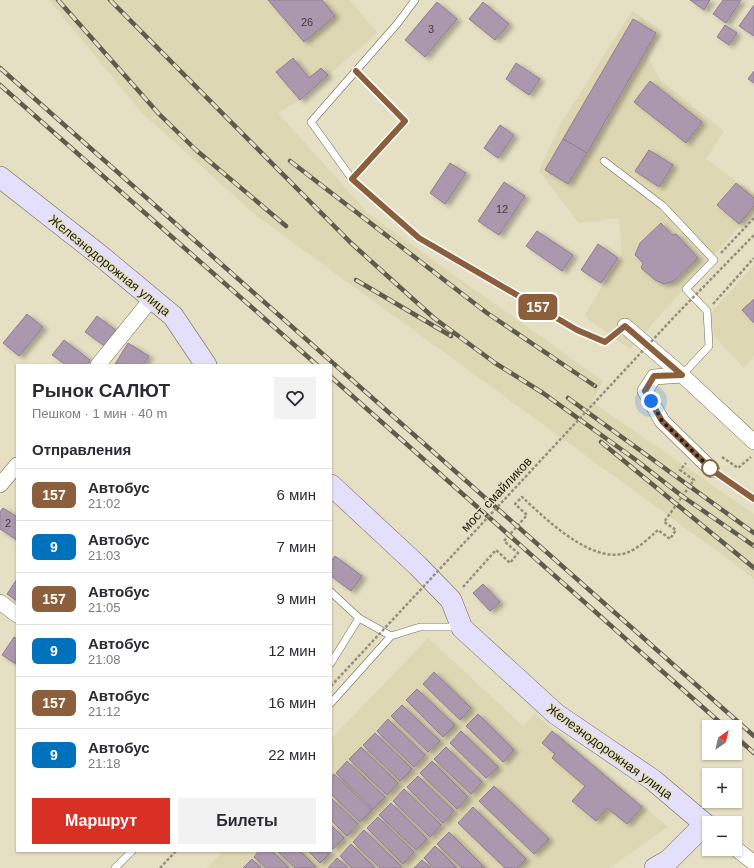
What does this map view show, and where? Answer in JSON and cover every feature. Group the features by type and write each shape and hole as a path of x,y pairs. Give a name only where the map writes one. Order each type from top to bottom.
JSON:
{"street":[{"name":"Железнодорожная улица","path":"0,177 153,297 173,316 205,364"},
{"path":"99,364 153,297"},
{"path":"625,326 682,375 754,442"},
{"path":"682,375 654,376 645,391 662,421 709,466"},
{"path":"0,486 16,465"},
{"name":"Железнодорожная улица","path":"332,486 418,566 451,600 462,628 556,714 653,780 702,821"},
{"path":"0,602 16,614"},
{"path":"655,868 669,860 702,830"},
{"path":"742,854 754,863"}],"lane":[{"path":"415,0 397,24 311,122 352,179 419,238 577,330 605,342 625,326"},
{"path":"352,179 405,121 356,71"},
{"path":"604,161 663,206 714,260 686,289 707,311 709,346 682,375"},
{"path":"709,466 754,499"},
{"path":"332,593 359,618 391,636"},
{"path":"332,662 359,618"},
{"path":"332,702 391,636 420,627 462,628"},
{"path":"115,868 131,852"}],"path":[{"path":"714,260 754,218"},
{"name":"мост смайликов","path":"332,685 675,316 754,235"},
{"path":"707,311 754,258"},
{"path":"451,600 496,550 510,563 518,553 504,541 527,515 515,504 522,497 544,516 585,547 604,554 624,553 632,550 658,530 670,539 676,530 664,522 694,480 680,470 686,462 700,471 709,466 714,452 738,468 754,454"},
{"path":"160,868 175,852"}],"shaded area":[{"path":"49,0 350,0 377,33 300,100 278,113 370,215 603,381 592,402 754,514 754,579 258,217 141,112"},
{"path":"632,11 663,31 648,57 660,80 724,131 706,159 754,194 754,210 630,349 584,316 622,254 619,218 579,223 539,171 560,125"},
{"path":"754,265 754,356 744,368 702,323"},
{"path":"428,638 523,726 535,714 668,827 609,868 207,868 222,852 332,852 332,738"}],"building":[{"path":"268,0 322,0 335,16 304,42"},
{"path":"690,0 710,0 704,10"},
{"path":"723,0 741,0 726,23 713,14"},
{"path":"437,2 457,19 425,57 405,40"},
{"path":"483,2 509,24 495,40 469,19"},
{"path":"754,5 754,36 739,26"},
{"path":"633,19 656,33 587,153 563,139"},
{"path":"725,25 737,33 729,45 717,37"},
{"path":"293,58 309,78 321,68 328,75 300,100 276,72"},
{"path":"516,63 540,79 529,95 506,79"},
{"path":"754,71 754,83 748,79"},
{"path":"650,81 702,122 686,143 634,102"},
{"path":"500,125 514,135 498,158 484,148"},
{"path":"563,139 587,153 568,184 545,170"},
{"path":"649,150 673,165 659,187 635,171"},
{"path":"450,163 466,173 445,204 430,193"},
{"path":"504,182 525,196 499,235 478,221"},
{"path":"736,183 754,198 754,206 739,224 717,205"},
{"path":"661,223 672,235 676,234 698,258 674,281 664,284 655,280 641,268 643,263 635,255 640,243"},
{"path":"537,231 573,255 562,271 526,246"},
{"path":"598,244 618,258 601,283 581,270"},
{"path":"754,299 754,323 742,310"},
{"path":"27,314 43,327 19,356 3,343"},
{"path":"97,316 117,331 106,347 85,332"},
{"path":"64,340 90,360 88,364 65,364 52,355"},
{"path":"128,343 149,356 144,364 115,364"},
{"path":"3,508 16,516 16,539 0,529 0,512"},
{"path":"335,556 362,576 351,591 332,577 332,560"},
{"path":"16,580 16,600 7,594"},
{"path":"483,584 500,602 490,611 473,593"},
{"path":"14,637 16,638 16,664 2,655"},
{"path":"434,672 471,708 460,720 423,684"},
{"path":"417,689 455,725 443,737 406,700"},
{"path":"402,705 440,741 428,752 391,716"},
{"path":"478,714 514,750 503,762 466,726"},
{"path":"388,719 425,755 414,767 377,731"},
{"path":"461,731 498,767 486,778 450,743"},
{"path":"552,731 642,807 627,824 607,808 596,821 572,801 585,786 552,758 555,754 542,743"},
{"path":"375,733 412,769 400,781 363,745"},
{"path":"361,747 398,783 387,795 349,759"},
{"path":"446,747 482,782 471,794 434,759"},
{"path":"347,761 385,797 373,809 336,773"},
{"path":"432,761 468,797 457,809 420,773"},
{"path":"334,774 372,810 360,822 332,795 332,777"},
{"path":"418,776 454,811 443,823 407,787"},
{"path":"494,786 549,839 534,854 479,801"},
{"path":"404,789 441,825 430,837 393,801"},
{"path":"332,799 358,824 347,836 332,821"},
{"path":"391,803 427,839 416,850 379,815"},
{"path":"473,807 526,859 517,868 505,868 458,823"},
{"path":"378,817 414,852 403,864 367,828"},
{"path":"332,826 344,838 333,849 332,848"},
{"path":"364,830 401,866 399,868 380,868 353,842"},
{"path":"449,832 485,868 462,868 437,844"},
{"path":"351,844 375,868 352,868 340,856"},
{"path":"435,846 457,868 434,868 424,858"},
{"path":"258,852 273,852 289,868 266,868 254,857"},
{"path":"278,852 301,852 316,867 295,868"},
{"path":"309,852 331,852 320,863"},
{"path":"337,858 348,868 328,868"},
{"path":"252,859 261,868 243,868"},
{"path":"422,860 431,868 414,868"}],"railway":[{"path":"58,0 159,114 196,150 286,226"},
{"path":"110,0 351,243 434,318 495,363 543,393 636,460 682,496 754,546"},
{"path":"0,68 754,736"},
{"path":"0,85 316,364"},
{"path":"290,161 487,313 595,386"},
{"path":"356,280 451,336"},
{"path":"332,378 717,720"},
{"path":"568,398 754,533"},
{"path":"601,442 754,568"},
{"path":"742,742 754,753"}],"bus line":[{"name":"157","path":"356,71 405,121 352,179 419,238 577,330 605,342 625,326 682,375 654,376 645,391 662,421 712,470 754,499"}],"route":[{"path":"651,401 662,421 712,470 710,468"}]}
